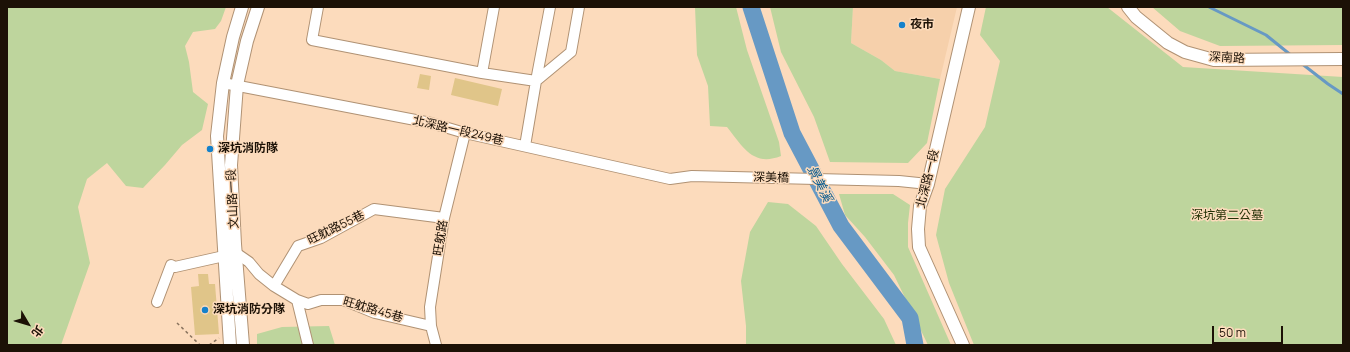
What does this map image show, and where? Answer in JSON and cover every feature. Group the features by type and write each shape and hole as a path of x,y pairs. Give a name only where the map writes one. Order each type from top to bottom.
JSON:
{"main road":[{"name":"文山路一段","path":"242,7 233,37 223,83 217,136 230,254 243,345"},
{"name":"文山路一段","path":"230,345 231,165 237,85 247,41 258,7"},
{"name":"北深路一段","path":"963,345 919,248 918,229 920,206 928,184 969,7"},
{"name":"深南路","path":"1128,7 1136,17 1168,43 1185,52 1214,60 1343,59"}],"street":[{"path":"318,7 312,40 482,73 536,81 571,52 579,7"},
{"path":"482,73 494,7"},
{"path":"525,146 550,7"},
{"name":"北深路一段249巷","path":"223,83 431,123 465,133 670,179 692,176"},
{"name":"旺躭路","path":"436,345 431,326 430,307 444,218 465,133"},
{"name":"深美橋","path":"692,176 899,181 928,184"},
{"name":"旺躭路55巷","path":"274,286 298,246 321,238 374,209 444,218"},
{"path":"157,302 171,265 175,267 230,254"},
{"name":"旺躭路45巷","path":"230,254 249,262 259,274 274,286 297,300 308,304 321,300 343,300 375,313 431,326"},
{"path":"297,300 308,345"}],"path":[{"path":"177,323 200,345"}],"shaded area":[{"name":"夜市","path":"853,7 957,7 940,79 895,71 881,60 851,43"}],"green space":[{"path":"7,7 226,7 221,21 215,29 193,32 185,46 193,92 208,104 202,130 182,145 143,188 126,186 107,163 87,179 78,207 90,263 61,345 7,345"},
{"path":"695,7 736,7 747,50 779,142 781,156 771,159 756,157 738,142 727,127 710,126 708,86 697,55"},
{"path":"770,7 853,7 851,43 881,60 895,71 940,79 927,143 908,163 830,162 814,117 781,52"},
{"name":"深坑第二公墓","path":"986,7 1107,7 1183,67 1343,77 1343,345 974,345 949,283 936,235 945,189 985,127 1000,61 980,35"},
{"path":"1152,7 1343,7 1343,45 1220,46 1180,31"},
{"path":"839,194 893,194 910,205 908,247 951,345 928,345 894,275 865,237 845,215"},
{"path":"768,202 788,204 816,226 842,264 884,319 896,345 746,345 746,326 741,281 750,232"},
{"path":"329,326 335,345 257,345 257,334 282,327"}],"building":[{"path":"420,74 431,76 429,90 417,88"},
{"path":"455,78 502,89 498,106 451,95"},
{"name":"深坑消防分隊","path":"198,274 208,274 209,284 215,284 219,334 195,335 191,287 199,286"}],"waterway":[{"name":"景美溪","path":"751,7 792,133 841,226 910,318 915,345"},
{"path":"1209,7 1266,35 1292,56"},
{"path":"1301,63 1343,94"}],"place":[{"name":"夜市","path":"902,25"},
{"name":"深坑消防隊","path":"210,149"},
{"name":"深坑消防分隊","path":"205,310"}]}
